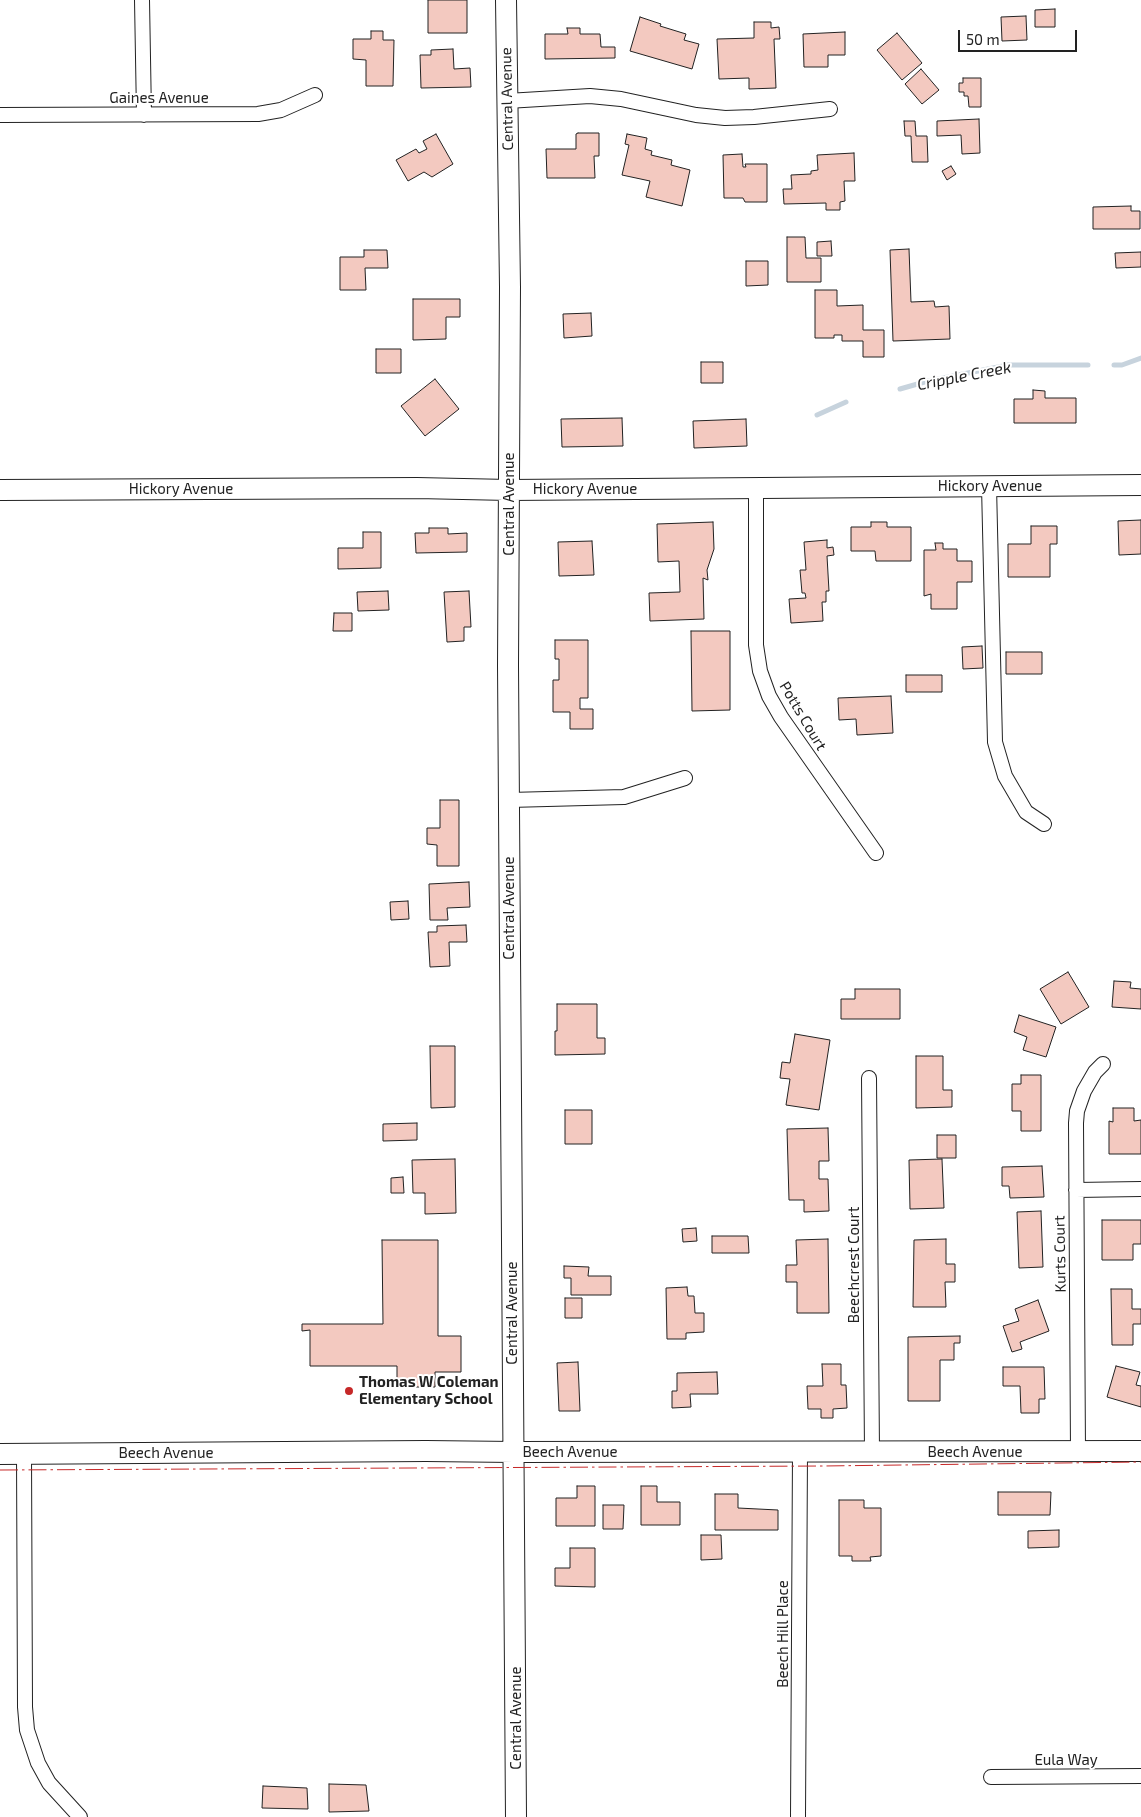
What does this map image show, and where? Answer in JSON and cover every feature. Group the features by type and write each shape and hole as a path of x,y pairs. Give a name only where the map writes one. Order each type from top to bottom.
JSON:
{"street":[{"path":"142,0 144,115"},
{"name":"Central Avenue","path":"506,0 510,287 508,658 516,1817"},
{"name":"Gaines Avenue","path":"0,115 258,114 280,110 316,95"},
{"path":"506,101 590,96 621,99 696,115 724,118 754,118 830,109"},
{"name":"Hickory Avenue","path":"0,490 417,488 509,490 1141,485"},
{"path":"989,486 995,742 1005,776 1026,812 1044,824"},
{"name":"Potts Court","path":"756,488 756,645 760,671 769,696 781,717 860,833 876,853"},
{"path":"509,800 624,797 685,778"},
{"name":"Kurts Court","path":"1078,1452 1077,1112 1089,1081 1103,1064"},
{"name":"Beechcrest Court","path":"869,1078 872,1452"},
{"path":"1076,1190 1141,1189"},
{"name":"Beech Avenue","path":"0,1454 417,1451 1141,1451"},
{"name":"Beech Hill Place","path":"798,1817 800,1452"},
{"path":"24,1453 25,1707 27,1730 38,1763 49,1783 80,1817"},
{"name":"Eula Way","path":"991,1777 1141,1776"}],"building":[{"path":"428,0 467,0 467,33 428,33"},
{"path":"1055,9 1055,27 1035,27 1035,10"},
{"path":"1026,16 1027,40 1002,41 1001,17"},
{"path":"640,17 661,24 660,26 686,34 684,40 699,44 692,69 630,51"},
{"path":"754,22 771,22 771,28 779,27 780,39 774,39 776,88 749,89 749,78 719,79 717,39 754,38"},
{"path":"567,28 580,28 580,34 600,34 601,47 615,47 615,58 545,59 545,34 568,34"},
{"path":"371,31 383,31 383,40 394,40 393,86 366,86 366,60 353,59 353,39 371,39"},
{"path":"845,32 845,55 828,55 828,67 804,67 803,34"},
{"path":"897,33 922,63 902,80 877,50"},
{"path":"453,49 454,69 470,68 471,87 421,88 420,55 431,55 431,50"},
{"path":"921,69 939,90 922,104 905,84"},
{"path":"963,78 981,78 981,107 969,107 968,96 964,96 964,92 959,92 959,83 963,83"},
{"path":"979,119 980,153 962,154 961,135 937,136 937,121"},
{"path":"904,121 915,121 916,136 927,136 928,162 912,162 911,136 905,136"},
{"path":"599,133 599,156 594,156 595,178 547,178 546,149 576,149 576,134"},
{"path":"436,134 453,164 432,177 424,172 408,181 396,160 416,149 419,153 427,149 423,141"},
{"path":"627,134 647,138 645,149 652,151 651,155 672,160 671,165 690,170 682,206 646,197 650,181 622,175 629,145 625,144"},
{"path":"854,153 855,181 844,181 845,201 840,202 840,210 826,210 826,203 784,204 783,189 792,189 791,175 811,174 811,171 818,170 817,155"},
{"path":"742,154 743,167 746,167 745,164 767,164 767,202 745,202 743,198 724,198 723,155"},
{"path":"951,166 956,174 947,180 942,171"},
{"path":"1131,206 1131,211 1140,211 1140,229 1093,229 1093,207"},
{"path":"787,237 805,237 806,258 821,258 821,282 787,282"},
{"path":"831,241 832,256 817,256 817,242"},
{"path":"909,249 911,302 934,301 935,307 949,306 950,339 893,341 890,250"},
{"path":"364,250 387,250 388,268 365,268 366,290 340,290 340,257 364,257"},
{"path":"1141,252 1141,267 1116,268 1115,253"},
{"path":"746,261 768,261 768,285 746,286"},
{"path":"815,290 837,290 837,306 863,305 863,330 884,330 884,357 863,357 863,341 842,341 842,335 834,335 834,338 815,338"},
{"path":"413,299 460,299 460,317 446,317 446,339 413,340"},
{"path":"591,313 592,336 564,338 563,314"},
{"path":"376,349 401,349 401,373 376,373"},
{"path":"701,362 723,362 723,383 701,383"},
{"path":"435,379 459,409 425,436 401,406"},
{"path":"1033,390 1045,391 1045,398 1076,398 1076,423 1014,423 1014,399 1033,399"},
{"path":"622,418 623,446 562,447 561,419"},
{"path":"746,419 747,446 694,448 693,421"},
{"path":"1141,520 1141,554 1119,555 1118,521"},
{"path":"713,522 714,549 707,570 708,580 703,578 704,619 650,621 649,593 680,592 679,561 658,562 657,524"},
{"path":"871,522 887,522 887,527 911,527 911,561 876,561 875,551 851,551 851,527 871,527"},
{"path":"1031,526 1057,526 1057,544 1050,544 1050,577 1008,577 1008,544 1031,544"},
{"path":"429,528 448,528 448,534 467,533 467,552 416,553 415,533 429,533"},
{"path":"363,532 381,532 381,568 338,569 338,548 363,548"},
{"path":"827,540 827,548 833,547 834,555 827,556 829,591 826,591 826,602 822,602 823,621 791,623 789,599 806,598 805,593 802,593 800,570 806,570 804,542"},
{"path":"592,541 594,575 559,576 558,542"},
{"path":"935,543 943,543 943,549 957,549 957,561 972,561 972,582 957,582 957,609 931,609 931,594 924,596 924,550 936,550"},
{"path":"388,591 389,610 358,611 357,592"},
{"path":"469,591 471,627 464,627 464,641 447,642 444,592"},
{"path":"334,613 352,613 352,631 333,631"},
{"path":"691,631 730,631 730,710 692,711"},
{"path":"555,640 588,640 588,698 580,698 580,709 593,709 593,729 570,729 570,712 553,712 553,680 559,680 559,659 555,659"},
{"path":"982,646 983,668 963,669 962,647"},
{"path":"1006,652 1042,652 1042,674 1006,674"},
{"path":"906,675 942,675 942,692 906,692"},
{"path":"891,696 893,733 857,735 856,719 839,720 838,698"},
{"path":"440,800 459,800 459,866 437,866 437,845 427,844 427,828 440,828"},
{"path":"469,882 470,907 447,908 448,920 430,920 429,884"},
{"path":"408,901 409,919 391,920 390,902"},
{"path":"466,925 467,942 449,942 450,966 430,967 428,932 437,932 437,926"},
{"path":"1068,972 1089,1007 1061,1024 1040,989"},
{"path":"1114,981 1131,982 1130,988 1141,989 1141,1009 1112,1007"},
{"path":"855,989 900,989 900,1019 841,1019 841,999 855,999"},
{"path":"557,1004 597,1004 597,1038 605,1038 605,1054 555,1055"},
{"path":"1019,1015 1056,1027 1046,1057 1023,1050 1027,1037 1014,1032"},
{"path":"795,1034 830,1040 819,1110 786,1105 790,1079 780,1078 782,1062 790,1063"},
{"path":"430,1046 455,1046 455,1107 431,1108"},
{"path":"916,1056 943,1056 943,1090 952,1090 952,1107 916,1108"},
{"path":"1021,1075 1041,1075 1041,1131 1021,1131 1021,1111 1012,1111 1012,1084 1021,1084"},
{"path":"1113,1108 1134,1108 1134,1121 1141,1120 1141,1154 1109,1154 1109,1121 1113,1122"},
{"path":"565,1110 592,1110 592,1144 565,1144"},
{"path":"417,1123 417,1140 383,1141 383,1124"},
{"path":"828,1128 829,1161 819,1161 819,1179 828,1179 829,1211 804,1212 804,1200 789,1200 787,1129"},
{"path":"937,1135 956,1135 956,1158 937,1158"},
{"path":"455,1159 456,1213 425,1214 425,1193 413,1193 412,1160"},
{"path":"942,1159 944,1208 910,1209 909,1160"},
{"path":"1042,1166 1044,1197 1010,1198 1009,1186 1002,1186 1002,1167"},
{"path":"403,1177 404,1193 391,1193 391,1178"},
{"path":"1041,1211 1043,1267 1019,1268 1017,1212"},
{"path":"1102,1220 1141,1220 1141,1244 1133,1244 1133,1260 1102,1260"},
{"path":"696,1228 697,1241 683,1242 682,1229"},
{"path":"712,1236 748,1236 749,1253 712,1253"},
{"path":"828,1239 829,1313 797,1313 797,1282 786,1282 786,1265 797,1265 796,1240"},
{"path":"946,1239 946,1264 955,1264 955,1282 945,1282 946,1307 913,1307 914,1240"},
{"path":"382,1240 438,1240 438,1336 461,1336 461,1372 435,1372 435,1387 397,1387 397,1366 310,1366 310,1330 302,1331 302,1324 383,1324"},
{"path":"564,1266 589,1267 588,1276 611,1276 611,1295 571,1295 571,1278 564,1278"},
{"path":"687,1287 688,1296 694,1296 695,1313 704,1313 704,1332 686,1333 686,1339 667,1339 666,1288"},
{"path":"1111,1289 1132,1289 1132,1309 1141,1309 1141,1324 1133,1324 1133,1345 1112,1345"},
{"path":"565,1298 582,1298 582,1318 565,1318"},
{"path":"1038,1300 1049,1331 1020,1342 1022,1349 1012,1352 1003,1326 1019,1321 1015,1309"},
{"path":"960,1336 960,1343 954,1343 954,1360 940,1360 940,1401 908,1401 908,1337"},
{"path":"578,1362 580,1411 559,1411 557,1363"},
{"path":"822,1364 841,1364 841,1385 846,1385 847,1408 833,1409 833,1418 821,1418 821,1409 808,1409 807,1386 823,1386"},
{"path":"1116,1366 1140,1372 1136,1385 1141,1386 1141,1407 1107,1397"},
{"path":"1003,1367 1044,1367 1045,1399 1039,1399 1039,1413 1021,1413 1020,1386 1003,1386"},
{"path":"717,1372 718,1394 690,1394 691,1407 672,1408 672,1391 677,1391 677,1373"},
{"path":"577,1486 595,1486 595,1526 556,1526 556,1498 577,1498"},
{"path":"641,1486 657,1486 657,1502 680,1502 680,1525 641,1525"},
{"path":"998,1492 1051,1492 1050,1515 998,1515"},
{"path":"715,1494 738,1494 738,1508 778,1510 778,1530 715,1530"},
{"path":"839,1500 864,1500 864,1508 881,1508 881,1556 870,1557 871,1561 852,1561 852,1556 839,1556"},
{"path":"603,1505 624,1505 623,1529 603,1529"},
{"path":"1059,1530 1059,1547 1028,1548 1028,1531"},
{"path":"701,1535 721,1535 722,1559 701,1560"},
{"path":"570,1548 595,1548 595,1587 555,1586 555,1568 570,1568"},
{"path":"329,1784 366,1785 369,1811 329,1812"},
{"path":"263,1786 307,1788 308,1809 262,1808"}],"waterway":[{"name":"Cripple Creek","path":"1114,365 1122,365 1141,358"},
{"name":"Cripple Creek","path":"900,389 928,381 1008,365 1088,365"},
{"name":"Cripple Creek","path":"817,415 846,402"}],"power":[{"path":"0,1470 823,1466 1141,1462"}],"place":[{"name":"Thomas W Coleman Elementary School","path":"349,1391"}]}
